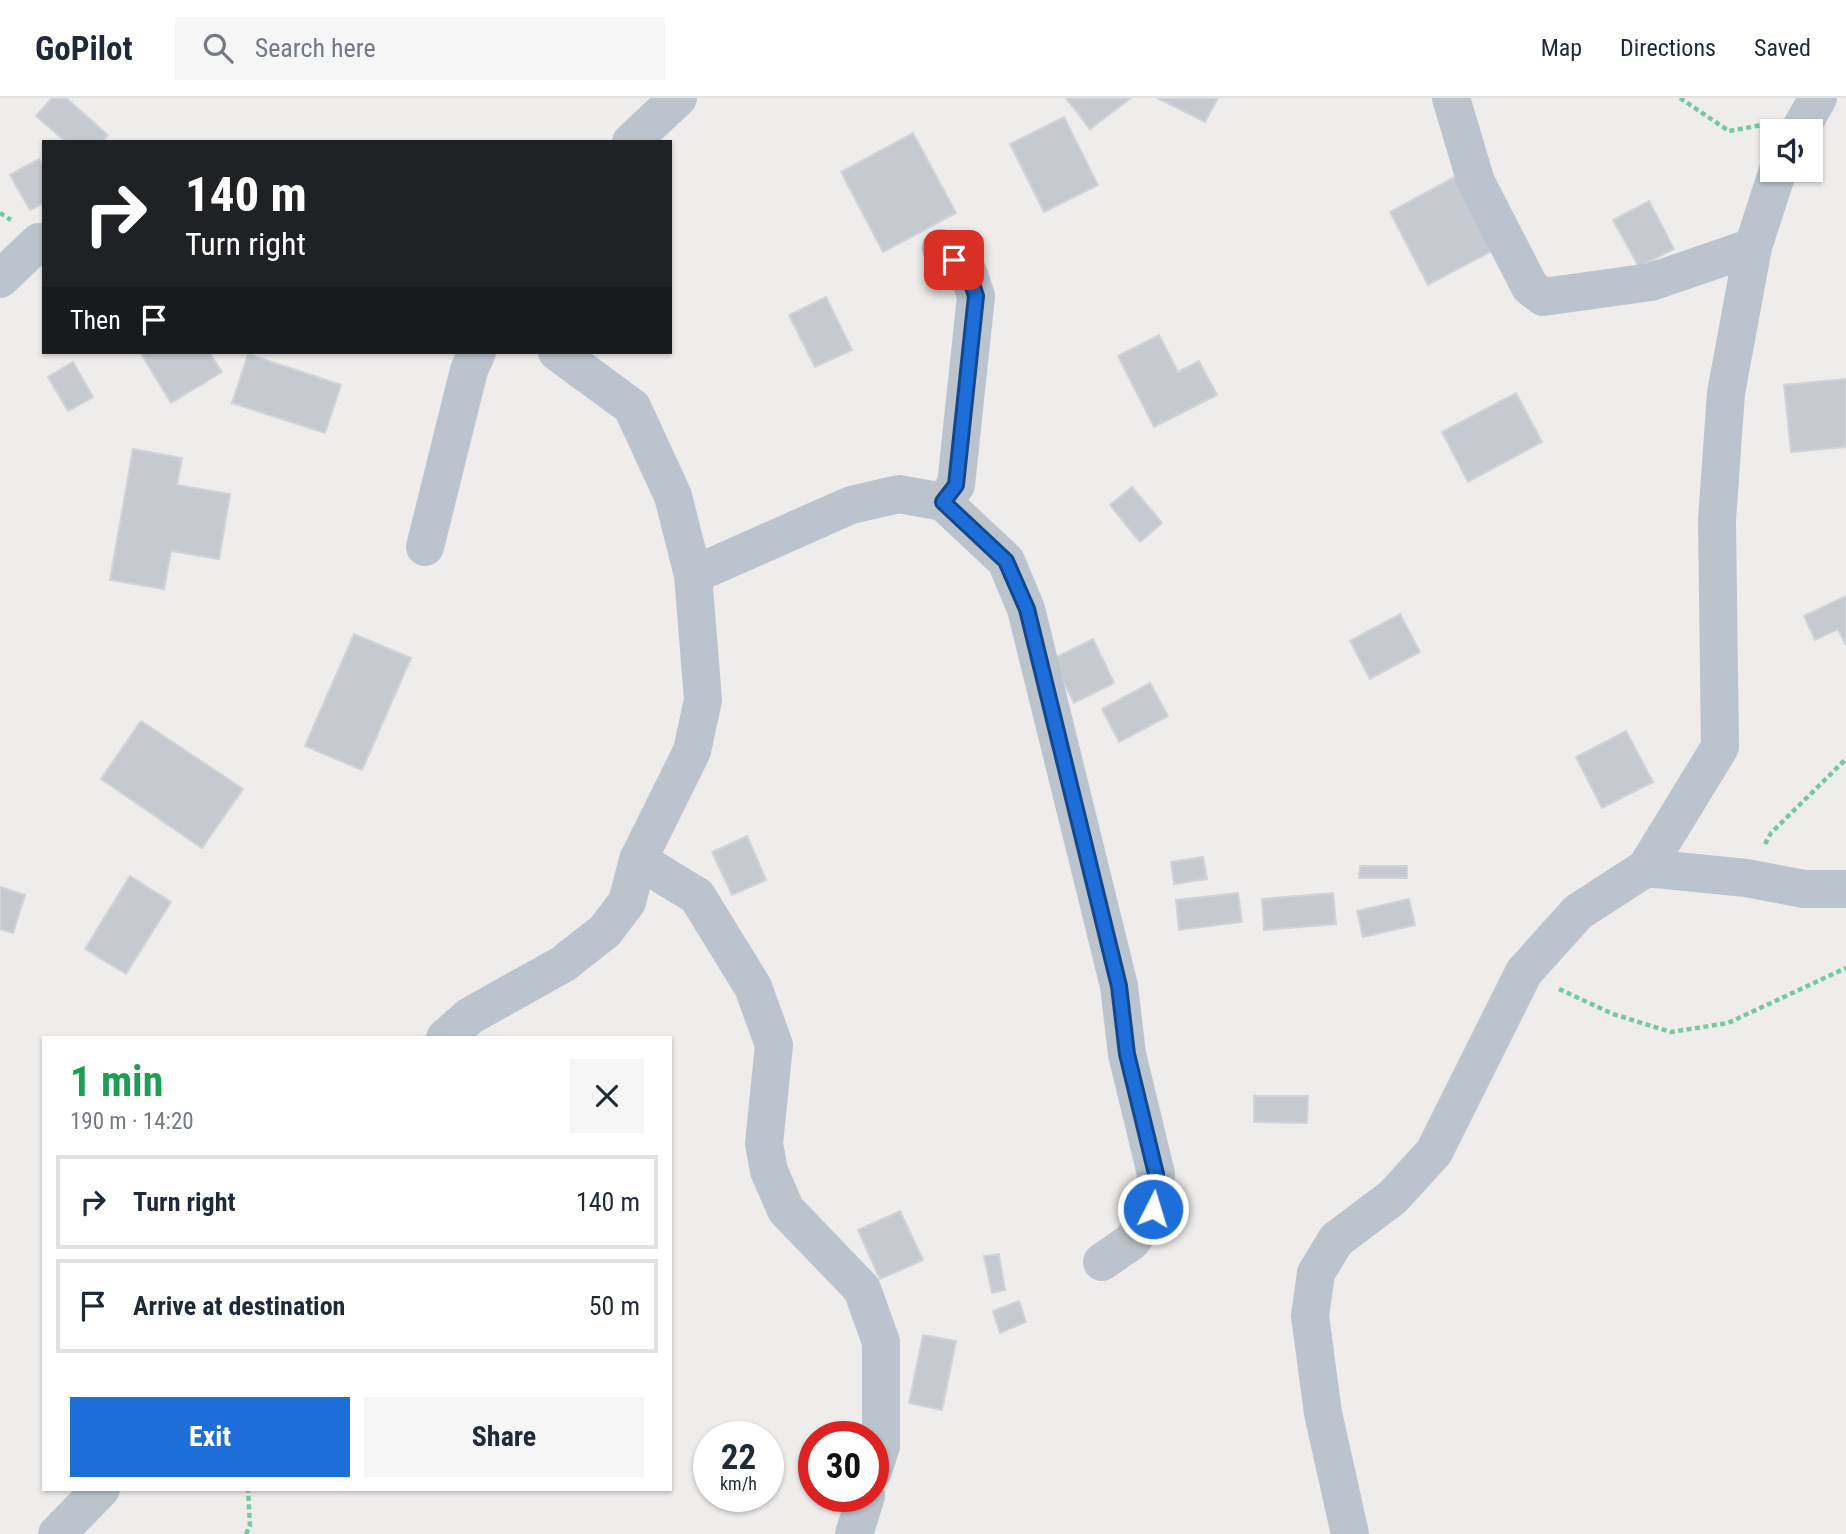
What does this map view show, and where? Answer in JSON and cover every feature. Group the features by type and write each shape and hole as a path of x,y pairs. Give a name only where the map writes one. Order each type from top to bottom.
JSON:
{"street":[{"path":"633,140 678,98"},
{"path":"1451,98 1476,182 1530,287 1543,297 1651,282 1753,247"},
{"path":"1793,119 1818,98"},
{"path":"1350,1534 1323,1413 1311,1316 1316,1273 1336,1240 1393,1197 1434,1152 1524,972 1578,912 1646,868 1720,747 1717,520 1726,393 1753,247 1774,182"},
{"path":"0,279 42,242"},
{"path":"941,248 968,272 976,296 956,485 943,502"},
{"path":"425,547 469,370 476,354"},
{"path":"447,1036 470,1016 563,964 605,931 627,902 638,860 692,751 704,699 694,575 673,496 632,407 559,354"},
{"path":"694,575 851,505 899,494 943,502 1006,561 1027,609 1119,986 1127,1054 1156,1174 1153,1209 1132,1241 1102,1262"},
{"path":"638,860 696,896 753,987 774,1045 764,1144 769,1171 786,1210 862,1289 881,1342 881,1421"},
{"path":"1646,868 1746,878 1804,889 1846,889"},
{"path":"57,1534 99,1491"},
{"path":"854,1534 861,1512"}],"path":[{"path":"1680,98 1729,131 1760,127"},
{"path":"1746,878 1771,833 1846,759"},
{"path":"1524,972 1613,1014 1671,1032 1728,1023 1846,968"},
{"path":"246,1534 250,1526 248,1491"}],"building":[{"path":"52,98 66,98 108,135 104,140 64,140 36,116"},
{"path":"1066,98 1131,98 1090,129"},
{"path":"1157,98 1218,98 1205,122"},
{"path":"1064,117 1098,185 1044,212 1010,144"},
{"path":"913,133 956,213 883,252 841,172"},
{"path":"39,159 42,164 42,204 30,210 10,175"},
{"path":"1460,174 1499,247 1428,285 1390,212"},
{"path":"1649,201 1674,249 1639,267 1613,220"},
{"path":"826,297 852,350 815,367 789,315"},
{"path":"1159,335 1178,372 1199,361 1217,395 1154,427 1118,356"},
{"path":"141,354 210,354 222,372 171,403"},
{"path":"248,354 341,385 325,433 232,403"},
{"path":"73,362 93,397 68,411 48,377"},
{"path":"1846,379 1846,447 1791,452 1784,385"},
{"path":"1516,393 1542,442 1468,482 1442,432"},
{"path":"133,449 182,458 177,485 230,494 219,559 171,551 164,589 110,580"},
{"path":"1132,487 1162,523 1140,542 1110,505"},
{"path":"1846,596 1846,645 1838,629 1815,640 1804,616"},
{"path":"1400,614 1420,652 1370,679 1350,641"},
{"path":"354,634 411,658 362,770 305,746"},
{"path":"1093,639 1114,683 1074,703 1052,659"},
{"path":"1150,683 1168,716 1119,742 1102,709"},
{"path":"141,721 243,789 202,848 101,779"},
{"path":"1626,731 1653,782 1602,808 1576,757"},
{"path":"747,836 766,880 732,895 712,852"},
{"path":"1203,857 1207,879 1174,884 1171,862"},
{"path":"1360,866 1407,866 1407,878 1359,878"},
{"path":"130,876 171,902 126,974 85,949"},
{"path":"0,887 25,895 13,933 0,929"},
{"path":"1238,893 1242,922 1179,930 1176,900"},
{"path":"1333,893 1336,924 1264,930 1262,899"},
{"path":"1409,899 1415,925 1363,937 1357,911"},
{"path":"1254,1096 1308,1096 1307,1123 1254,1122"},
{"path":"900,1211 923,1260 880,1279 858,1230"},
{"path":"999,1254 1005,1290 992,1293 984,1256"},
{"path":"1019,1301 1026,1322 1000,1333 993,1311"},
{"path":"923,1335 956,1341 942,1410 909,1403"}],"route":[{"path":"954,260 968,272 976,296 956,485 943,502 1006,561 1027,609 1119,986 1127,1054 1156,1174 1153,1209"}]}
